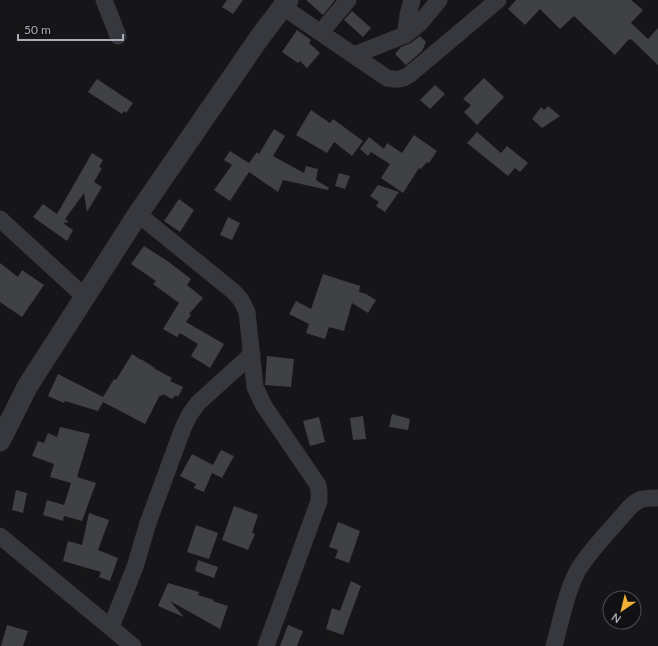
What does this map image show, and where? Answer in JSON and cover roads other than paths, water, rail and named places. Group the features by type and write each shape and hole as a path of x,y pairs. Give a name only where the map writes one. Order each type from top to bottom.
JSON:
{"street":[{"path":"104,0 118,36"},
{"path":"321,32 348,0"},
{"path":"405,35 412,0"},
{"path":"354,55 405,35 420,23 439,0"},
{"path":"0,441 27,387 138,214 262,34 286,4 321,32 387,78 402,80 498,0"},
{"path":"138,214 234,292 241,300 247,312 255,387 260,399 314,478 319,492 319,501 266,646"},
{"path":"0,219 85,297"},
{"path":"111,627 135,567 148,523 183,428 190,414 198,403 252,354"},
{"path":"554,646 570,592 578,571 628,508 642,498 658,498"},
{"path":"0,536 133,646"}]}
